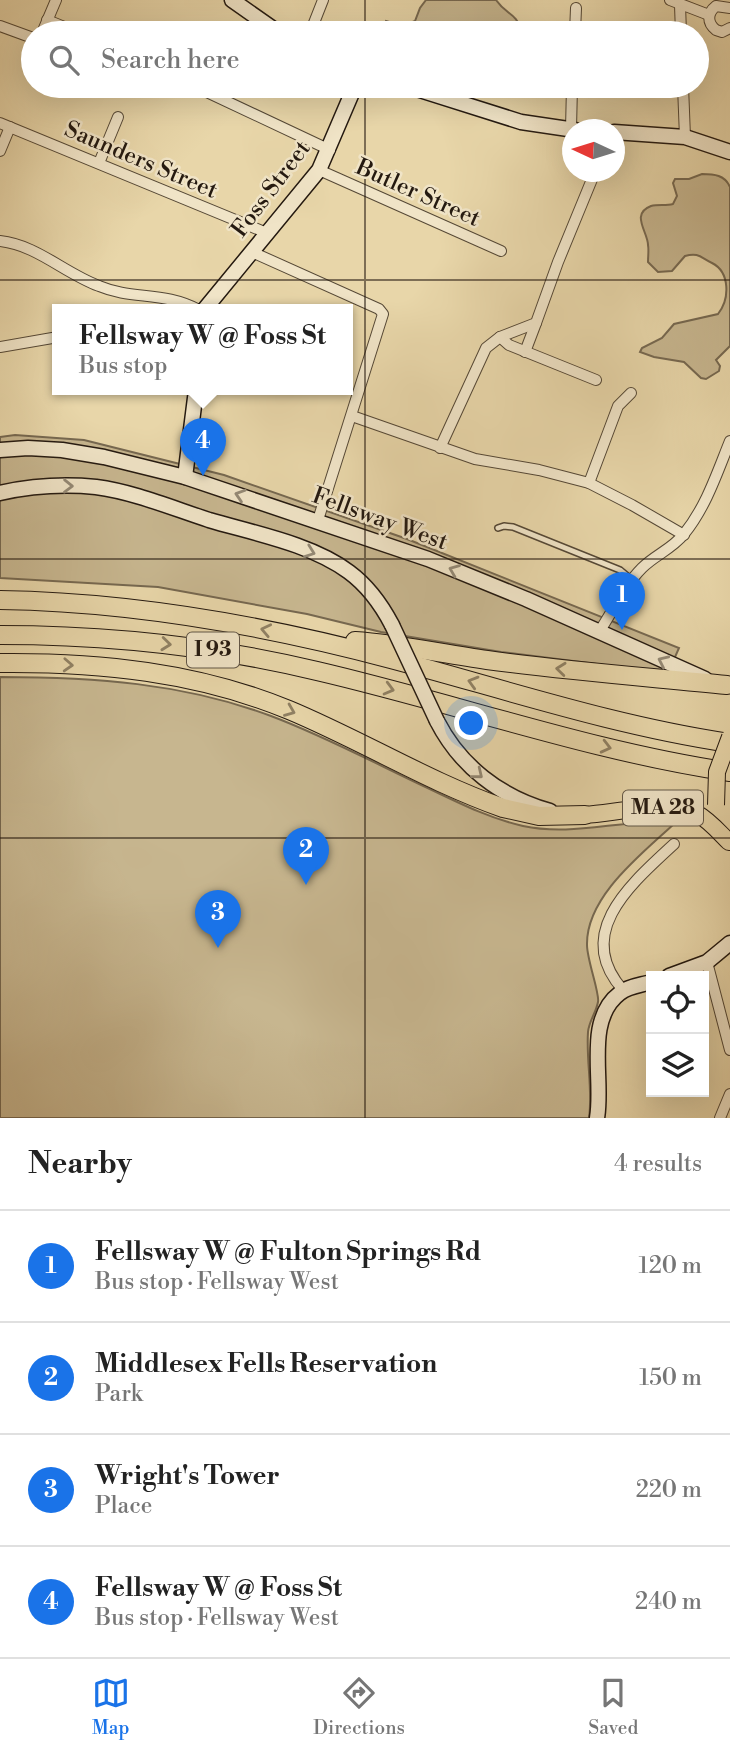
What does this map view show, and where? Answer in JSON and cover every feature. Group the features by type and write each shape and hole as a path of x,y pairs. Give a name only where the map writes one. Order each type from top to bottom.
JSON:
{"highway":[{"name":"I 93","path":"0,600 136,608 306,638 607,718 730,743"},
{"name":"I 93","path":"0,635 170,644 243,655 376,686 616,750 730,772"},
{"path":"306,638 384,643 511,663 728,685"},
{"path":"0,663 106,667 166,675 236,691 296,713 503,808 539,816 585,815"}],"main road":[{"path":"232,0 262,21"},
{"name":"Foss Street","path":"209,304 319,170 330,150 350,98"},
{"path":"445,98 521,122 562,128"},
{"path":"625,133 685,137 730,152"},
{"path":"185,477 195,395"},
{"name":"Fellsway West","path":"0,450 28,448 76,452 185,477 318,520 440,564 526,599 679,669 728,685"},
{"name":"MA 28","path":"0,493 68,485 118,491 297,547 330,561 355,577 373,596 391,625 437,721 460,757 496,787 540,808 558,813 585,815 660,808 685,810 702,817 730,843"},
{"path":"730,737 717,772 716,805 720,823 730,843"},
{"path":"683,971 707,962 730,943"},
{"path":"597,1118 601,1026 605,1010 622,990 646,983"}],"street":[{"path":"47,20 56,0"},
{"path":"315,21 323,0"},
{"path":"675,2 709,15"},
{"path":"675,2 679,21"},
{"path":"730,8 716,6 709,15 710,23 716,30 722,32 730,29"},
{"path":"575,21 576,8"},
{"path":"0,26 21,34"},
{"path":"220,98 330,150"},
{"path":"572,98 573,119"},
{"path":"683,98 685,137"},
{"path":"99,163 118,117"},
{"path":"0,151 5,125"},
{"name":"Saunders Street","path":"5,125 267,233"},
{"name":"Butler Street","path":"319,170 501,251"},
{"path":"525,352 591,182"},
{"path":"0,241 25,246 71,274 100,287 173,298 186,304"},
{"path":"252,252 379,309 383,314 318,520"},
{"path":"440,448 486,348 500,337 536,323"},
{"path":"500,337 509,345 596,380"},
{"path":"0,347 52,338"},
{"path":"589,483 618,406 631,393"},
{"path":"352,416 475,460 539,470 589,483 684,535"},
{"path":"599,632 632,580 651,559 670,548 684,535 708,496 730,441"},
{"path":"622,990 605,964 604,933 611,911 674,845"},
{"path":"707,962 730,1050"},
{"path":"720,1118 730,1094"}],"lane":[{"path":"498,528 513,527 620,570 632,580"}],"shaded area":[{"path":"426,0 496,0 517,21 415,21"},
{"path":"702,174 722,178 730,187 730,346 716,360 720,366 719,371 706,379 701,378 684,362 640,352 642,348 662,338 674,324 718,314 725,301 726,286 722,273 718,267 700,256 685,256 672,271 658,272 648,262 647,240 641,218 645,209 673,204 677,196 673,183 675,179 689,179"},
{"path":"15,435 84,440 224,475 407,539 679,648 668,673 501,652 381,632 307,614 158,587 0,578 0,437"},
{"path":"0,677 69,678 137,684 238,705 312,733 478,811 523,826 580,829 637,823 675,823 619,877 596,909 589,927 587,945 598,998 588,1032 589,1118 0,1118"}],"place":[{"name":"Fellsway W @ Foss St","path":"203,476"},
{"name":"Fellsway W @ Fulton Springs Rd","path":"622,630"},
{"name":"Middlesex Fells Reservation","path":"306,885"},
{"name":"Wright's Tower","path":"218,948"}]}
